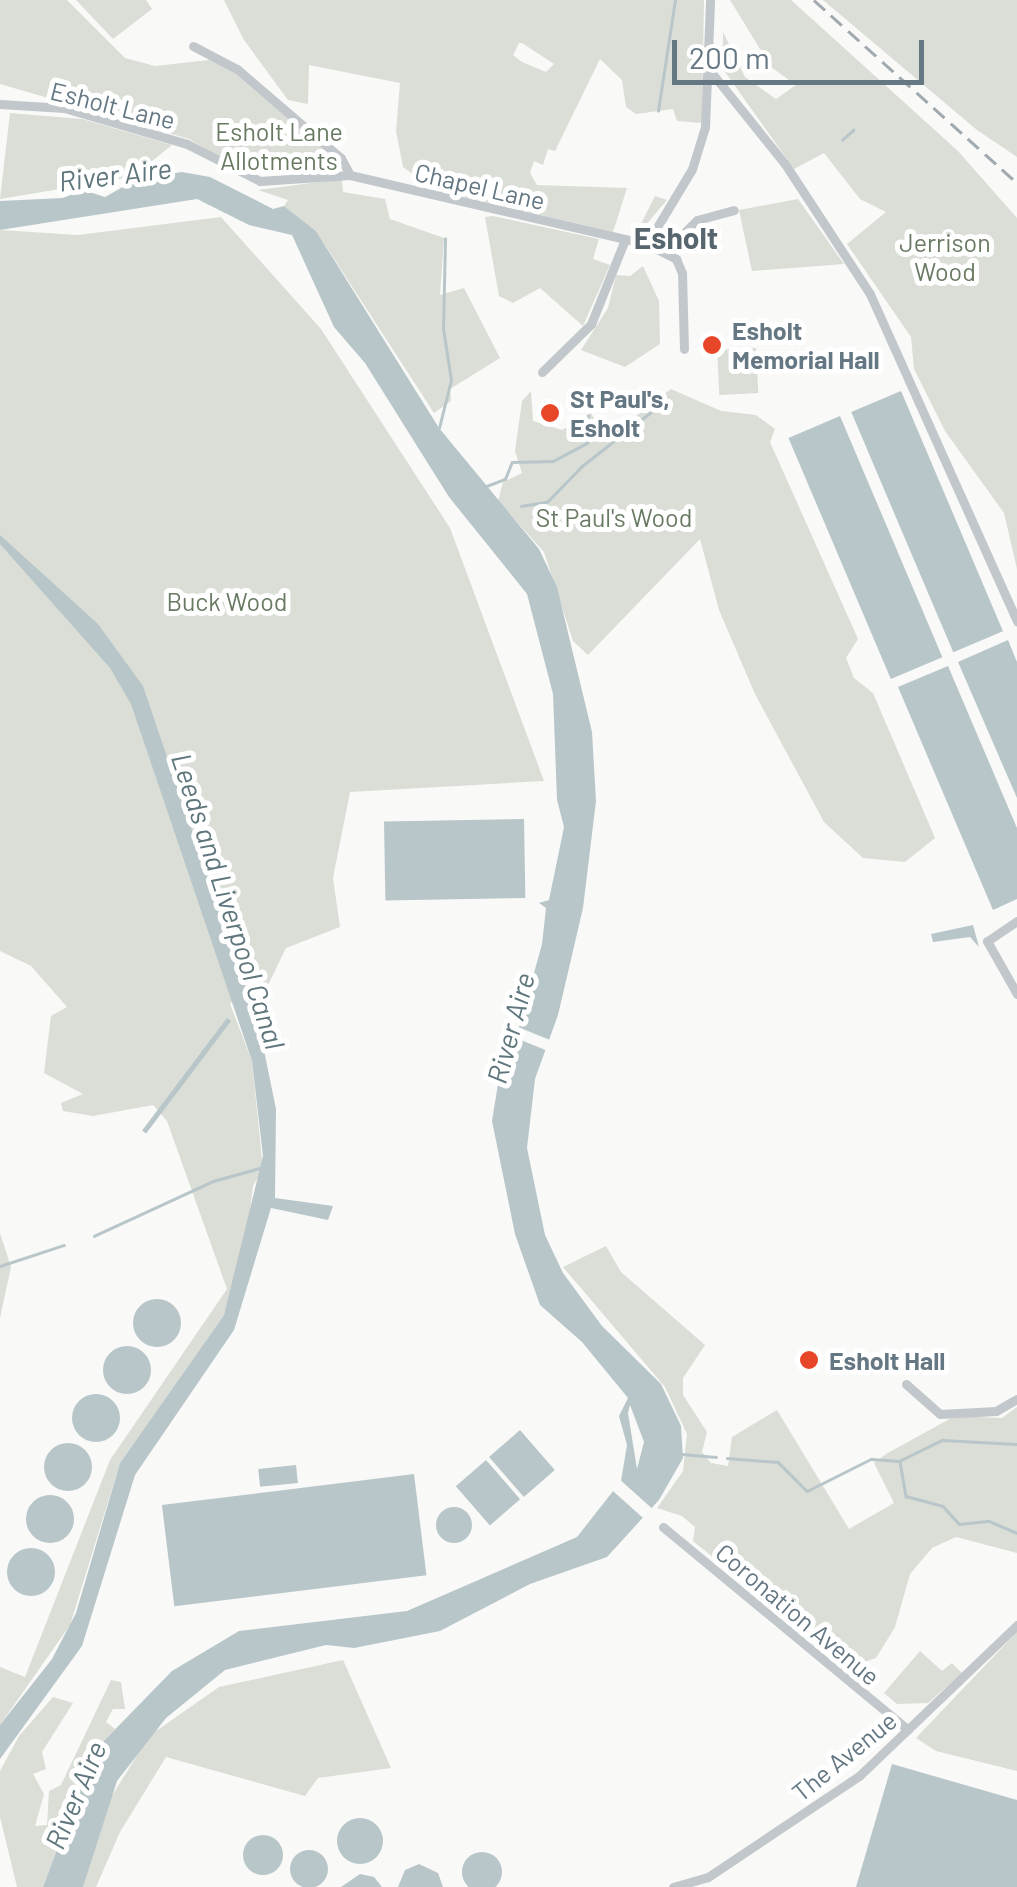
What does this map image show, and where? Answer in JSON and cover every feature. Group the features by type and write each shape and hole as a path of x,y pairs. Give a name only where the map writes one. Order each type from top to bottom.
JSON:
{"street":[{"path":"647,244 699,152 711,72 710,0"},
{"path":"193,46 236,68 340,158 350,175"},
{"path":"711,72 784,164 870,294 1017,620"},
{"name":"Esholt Lane","path":"0,104 64,108 169,139 260,181 326,177"},
{"name":"Chapel Lane","path":"326,177 350,175 624,242 647,244 665,252"},
{"path":"684,349 682,273 665,252 697,220 734,210"},
{"path":"542,372 555,366 591,324 624,242"},
{"path":"1017,921 987,941 1017,994"},
{"path":"906,1384 940,1414 996,1411 1017,1399"},
{"name":"Coronation Avenue","path":"663,1527 908,1730"},
{"name":"The Avenue","path":"673,1887 708,1877 858,1776 1017,1624"}],"green space":[{"name":"Esholt Lane Allotments","path":"0,0 67,0 125,58 155,66 209,60 227,67 324,148 325,172 242,171 189,139 0,84"},
{"path":"76,0 146,0 152,9 113,39"},
{"path":"224,0 704,0 702,123 677,121 673,109 636,114 626,107 622,80 600,59 555,151 548,149 543,165 534,161 530,173 537,185 627,188 613,232 435,190 403,167 396,131 400,83 309,65 308,104 288,100 244,40","holes":["522,43 554,64 546,72 522,62 513,55"]},
{"name":"Jerrison Wood","path":"730,0 791,0 958,151 1017,218 1017,569 1004,513 945,431 914,369 911,337 847,244 886,212 860,199 824,153 794,169 723,69 723,32 745,77 776,99 796,85 771,67"},
{"path":"823,0 1017,0 1017,157 977,130"},
{"path":"10,113 82,119 172,145 132,177 0,199"},
{"path":"342,179 343,192 385,199 390,219 444,238 440,295 464,288 500,358 450,389 451,401 434,413 316,231 284,206 288,200 258,190"},
{"path":"655,196 667,200 633,240"},
{"path":"798,199 844,264 752,271 739,210"},
{"name":"Buck Wood","path":"221,217 321,329 450,528 544,781 350,792 333,878 340,927 286,948 268,985 255,977 230,1004 252,1061 263,1169 253,1186 246,1241 224,1315 120,1463 70,1625 0,1725 0,1667 25,1677 110,1460 227,1289 167,1121 153,1105 93,1116 63,1111 61,1103 83,1094 44,1073 51,1016 67,1007 31,966 0,951 0,230 78,235"},
{"path":"485,217 599,239 593,259 610,265 583,326 540,288 513,303 499,296"},
{"path":"643,266 659,301 660,344 625,367 581,350 608,308 616,275 630,276"},
{"path":"756,348 758,393 719,395 717,350"},
{"name":"St Paul's Wood","path":"671,389 721,411 756,415 775,429 770,442 858,639 846,658 854,678 873,693 935,838 905,862 863,858 824,822 755,694 719,610 700,539 588,655 573,641 544,552 498,501 503,482 522,473 515,451 522,401 531,391 533,421 562,430 591,413 605,440"},
{"path":"0,1233 11,1267 0,1318"},
{"path":"606,1246 621,1272 705,1345 683,1378 683,1395 707,1432 702,1452 711,1463 728,1466 732,1437 777,1410 849,1529 894,1503 874,1463 886,1454 955,1416 1002,1418 1017,1407 1017,1553 956,1537 932,1548 910,1574 895,1627 876,1658 852,1666 834,1655 693,1541 695,1527 682,1516 657,1508 683,1471 687,1434 665,1387 563,1267"},
{"path":"1017,1632 1017,1771 936,1751 916,1738"},
{"path":"920,1651 942,1671 952,1663 962,1673 928,1703 897,1704 884,1693"},
{"path":"343,1660 391,1768 318,1778 305,1796 166,1757 120,1832 96,1887 83,1887 105,1807 149,1736 219,1687"},
{"path":"111,1680 121,1682 125,1709 113,1709 106,1722 115,1729 94,1751 43,1887 17,1887 0,1817 0,1771 19,1736 53,1697 73,1703 42,1752 46,1769 33,1774 44,1794 35,1826 47,1825 49,1791 61,1785"}],"shaded area":[{"name":"River Aire","path":"182,172 210,177 273,209 284,206 316,231 439,428 539,549 557,587 592,732 596,801 583,908 558,1015 535,1079 527,1148 545,1235 563,1273 602,1326 661,1384 681,1426 683,1458 659,1500 607,1557 530,1584 440,1631 354,1648 326,1645 225,1670 166,1718 117,1781 83,1887 43,1887 94,1751 172,1671 239,1631 407,1611 577,1537 621,1481 627,1445 619,1416 628,1398 582,1342 540,1305 515,1234 492,1121 503,1053 518,1031 542,944 546,908 539,903 549,900 564,827 557,800 553,694 527,594 449,497 365,363 334,327 292,235 249,225 197,199 0,230 0,201 63,198 83,190 105,197 137,179","holes":["630,1405 644,1442 637,1469"]},
{"path":"901,391 1003,631 953,652 851,412"},
{"path":"840,416 942,657 891,679 788,438"},
{"path":"0,535 98,624 143,686 260,1031 276,1109 275,1198 333,1206 328,1220 271,1208 234,1330 135,1475 82,1646 0,1759 0,1725 52,1659 76,1613 120,1463 224,1315 263,1156 252,1061 131,704 110,668 0,544"},
{"path":"1008,640 1017,662 1017,798 958,662"},
{"path":"948,666 1017,828 1017,899 993,910 898,687"},
{"path":"524,819 525,898 385,900 384,821"},
{"path":"973,925 979,947 970,937 933,942 931,934"},
{"path":"227,1018 231,1021 146,1134 142,1131"},
{"path":"157,1299 174,1306 181,1323 174,1340 157,1347 140,1340 133,1323 140,1306"},
{"path":"127,1346 144,1353 151,1370 144,1387 127,1394 110,1387 103,1370 110,1353"},
{"path":"96,1394 113,1401 120,1418 113,1435 96,1442 79,1435 72,1418 79,1401"},
{"path":"520,1430 555,1470 524,1497 489,1457"},
{"path":"68,1443 85,1450 92,1467 85,1484 68,1491 51,1484 44,1467 51,1450"},
{"path":"486,1460 520,1499 490,1525 456,1486"},
{"path":"296,1465 298,1483 260,1487 258,1469"},
{"path":"414,1474 426,1575 174,1606 162,1505"},
{"path":"50,1495 67,1502 74,1519 67,1536 50,1543 33,1536 26,1519 33,1502"},
{"path":"454,1507 467,1512 472,1525 467,1538 454,1543 441,1538 436,1525 441,1512"},
{"path":"31,1548 48,1555 55,1572 48,1589 31,1596 14,1589 7,1572 14,1555"},
{"path":"892,1764 1017,1800 1017,1887 856,1887"},
{"path":"360,1818 376,1825 383,1841 376,1857 360,1864 344,1857 337,1841 344,1825"},
{"path":"263,1835 277,1841 283,1855 277,1869 263,1875 249,1869 243,1855 249,1841"},
{"path":"309,1850 323,1855 328,1869 323,1883 309,1888 295,1883 290,1869 295,1855"},
{"path":"482,1852 496,1858 502,1872 496,1886 482,1892 468,1886 462,1872 468,1858"},
{"path":"419,1864 438,1873 443,1887 398,1887 405,1870"},
{"path":"360,1874 374,1877 382,1887 341,1887"}],"pier":[{"path":"499,1020 555,1042 551,1052 495,1030"},
{"path":"617,1477 656,1512 647,1521 608,1487"}],"waterway":[{"path":"658,111 675,0"},
{"path":"842,140 853,130"},
{"path":"439,428 451,380 443,329 445,239"},
{"path":"521,506 547,502 582,466 660,405"},
{"path":"484,487 505,479 512,462 553,461 587,443 588,416"},
{"path":"94,1236 213,1181 263,1167"},
{"path":"0,1266 64,1245"},
{"path":"727,1458 778,1462 807,1491 871,1459 899,1461 942,1440 1017,1444"},
{"path":"682,1454 716,1457"},
{"path":"900,1462 906,1496 943,1506 959,1524 989,1521 1017,1533"}],"railway":[{"path":"814,0 1017,183"}],"place":[{"name":"Esholt Memorial Hall","path":"712,345"},
{"name":"St Paul's, Esholt","path":"550,413"},
{"name":"Esholt Hall","path":"809,1360"}],"district":[{"name":"Esholt","path":"676,237"}],"water label":[{"name":"Leeds and Liverpool Canal","path":"229,901"}]}
